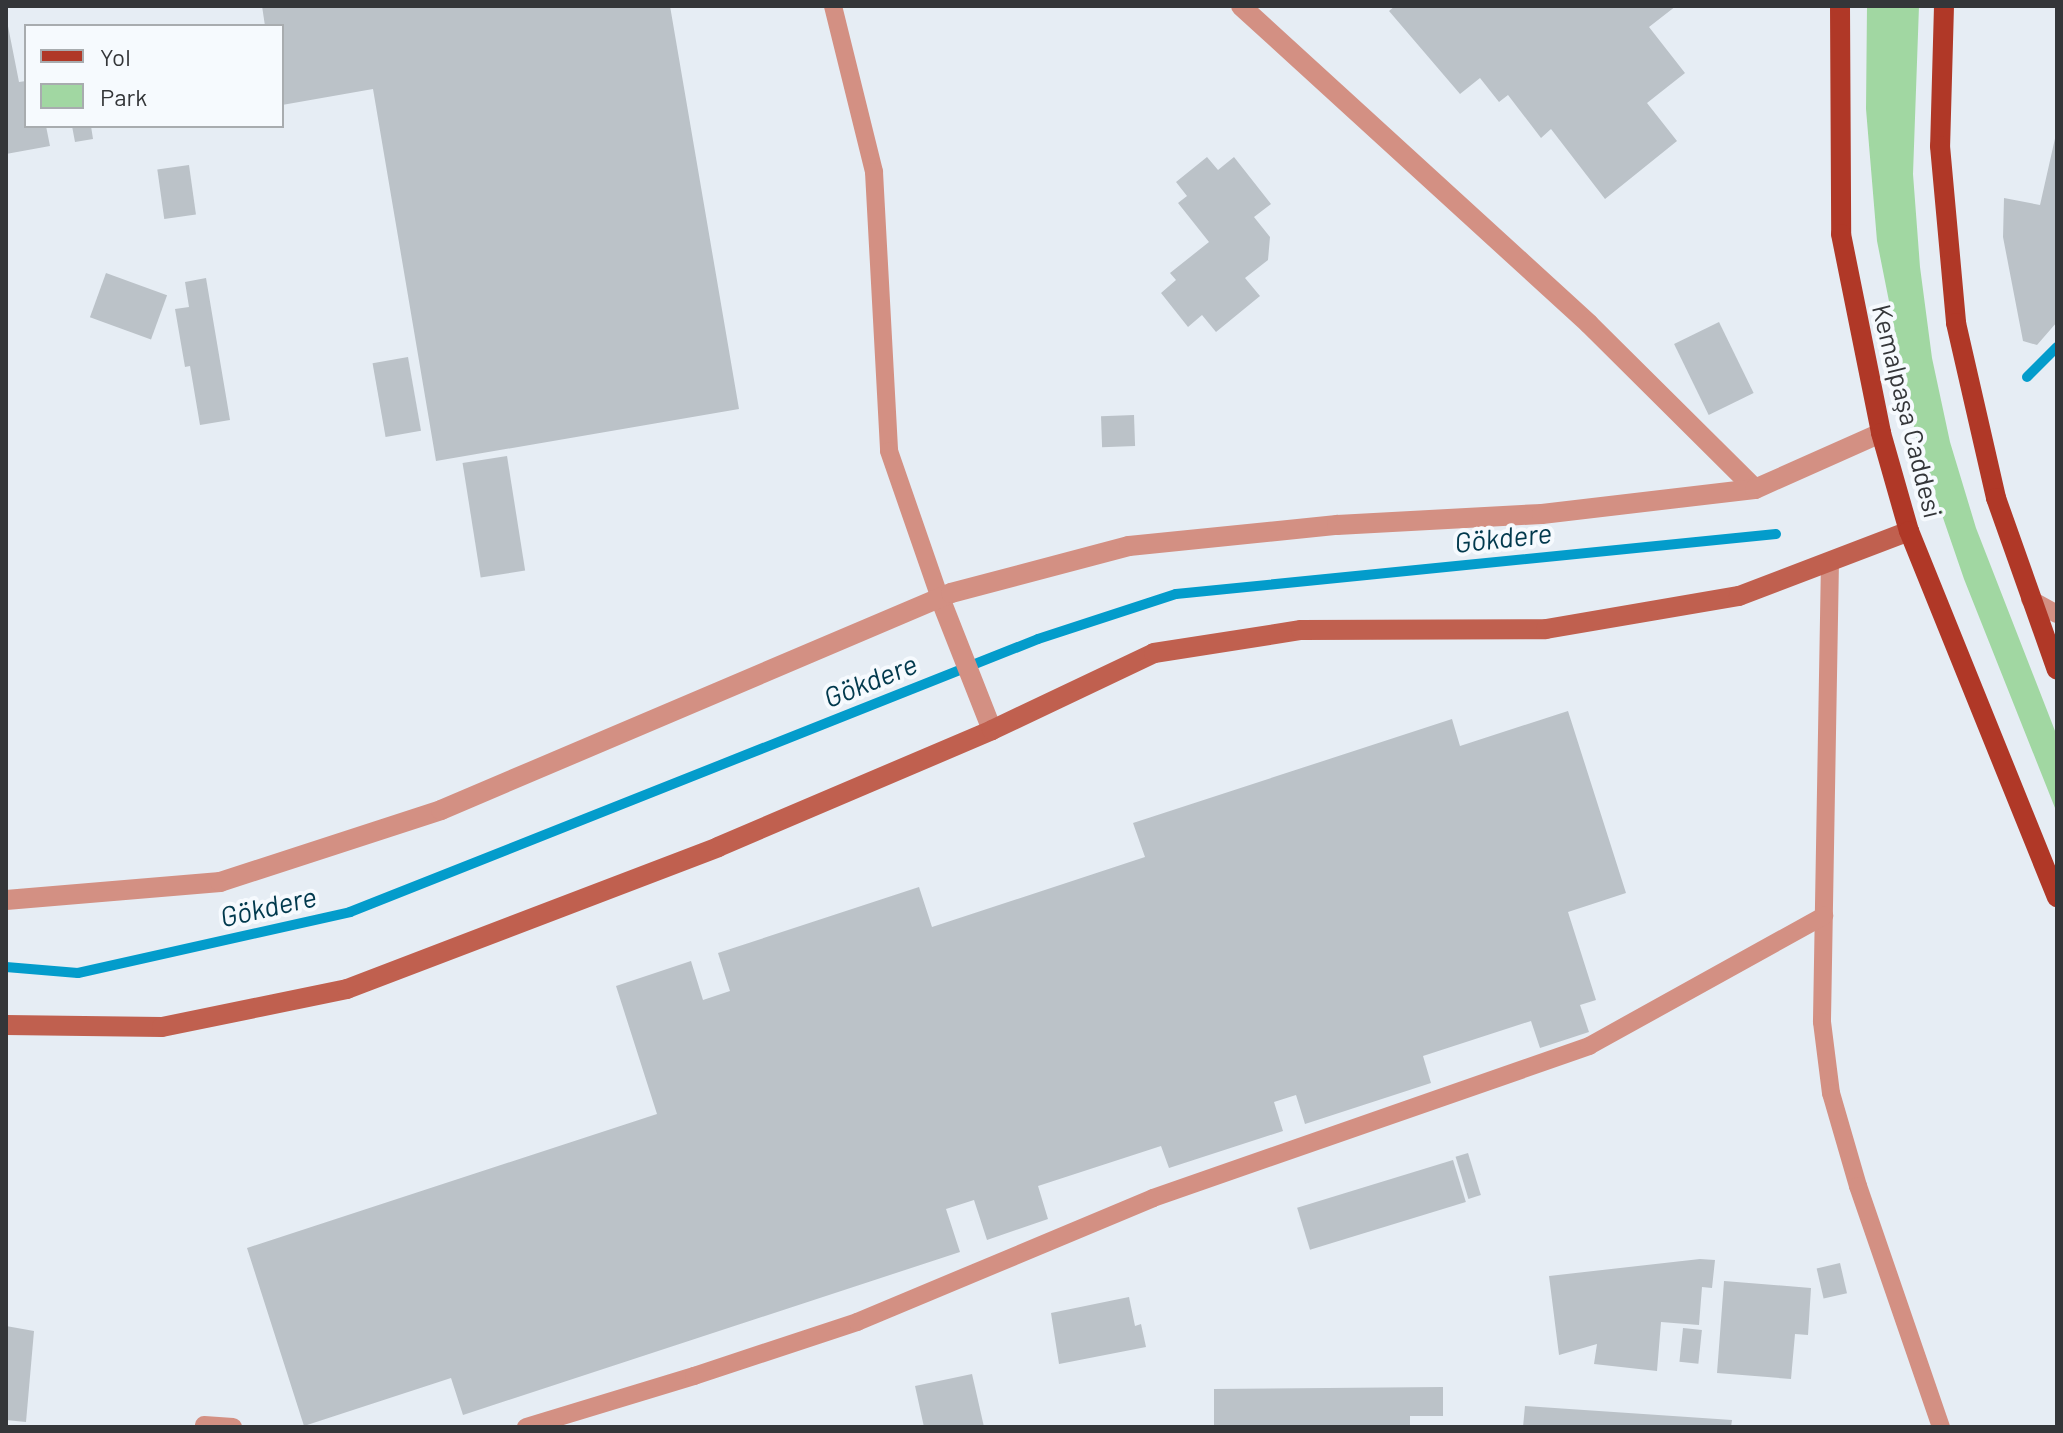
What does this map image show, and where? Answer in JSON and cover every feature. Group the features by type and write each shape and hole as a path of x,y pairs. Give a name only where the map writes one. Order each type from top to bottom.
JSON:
{"main road":[{"name":"Kemalpaşa Caddesi","path":"1840,6 1841,234 1881,433 1909,531 2057,897"},
{"path":"1944,6 1940,146 1956,323 1996,498 2057,670"},
{"path":"6,1025 162,1027 347,989 718,847 992,730 1154,653 1301,630 1546,629 1739,596 1909,531"}],"street":[{"path":"1241,6 1589,324 1755,489"},
{"path":"6,900 220,882 441,810 940,598 1129,546 1337,525 1542,514 1755,489 1881,433"},
{"path":"940,598 992,730"}],"lane":[{"path":"833,6 874,172 889,451 940,598"},
{"path":"1830,561 1822,1022 1831,1093 1858,1186 1941,1427"},
{"path":"2030,599 2057,614"},
{"path":"526,1427 857,1322 1153,1198 1589,1046 1824,916"},
{"path":"204,1425 233,1427"}],"green space":[{"path":"1867,6 1919,6 1913,174 1920,267 1932,358 1950,442 1976,528 2057,736 2057,813 1964,579 1917,442 1877,241 1866,109"}],"building":[{"path":"262,6 670,6 739,409 436,461 373,89 284,105 284,24 265,24"},
{"path":"1395,6 1676,6 1649,27 1685,73 1647,103 1677,141 1605,199 1551,129 1541,138 1508,95 1499,102 1480,78 1460,94 1389,11"},
{"path":"6,16 19,82 24,81 24,128 46,128 50,146 6,154"},
{"path":"72,128 91,128 93,139 75,142"},
{"path":"2056,134 2057,322 2037,345 2023,341 2003,237 2004,198 2040,205"},
{"path":"1207,157 1218,170 1234,157 1271,204 1254,217 1270,237 1268,260 1245,278 1260,296 1216,332 1202,315 1188,327 1161,293 1176,280 1170,273 1209,242 1178,203 1187,196 1176,182"},
{"path":"189,165 196,215 164,219 157,169"},
{"path":"106,273 167,295 151,339 90,317"},
{"path":"206,278 230,420 200,425 190,366 185,367 175,309 189,307 185,282"},
{"path":"1719,322 1754,393 1709,415 1674,344"},
{"path":"408,357 421,431 386,437 373,363"},
{"path":"1134,415 1135,446 1102,447 1101,416"},
{"path":"507,456 525,571 481,578 463,463"},
{"path":"1568,711 1626,893 1568,912 1596,1000 1580,1005 1589,1032 1540,1048 1531,1021 1423,1056 1431,1083 1305,1124 1296,1095 1274,1102 1283,1131 1169,1168 1161,1146 1038,1186 1048,1219 987,1240 974,1200 946,1209 960,1252 463,1415 451,1378 304,1426 247,1248 657,1114 616,986 691,961 703,1000 730,991 718,953 919,887 932,927 1145,857 1133,823 1452,719 1460,746"},
{"path":"1468,1153 1481,1195 1468,1199 1456,1157"},
{"path":"1453,1160 1466,1202 1310,1250 1297,1208"},
{"path":"1700,1259 1715,1260 1712,1288 1702,1287 1699,1325 1661,1322 1657,1371 1594,1364 1597,1344 1559,1355 1549,1276"},
{"path":"1840,1263 1847,1293 1824,1299 1817,1268"},
{"path":"1724,1281 1811,1288 1808,1335 1795,1334 1791,1379 1717,1373"},
{"path":"1129,1297 1135,1326 1141,1324 1146,1347 1059,1364 1051,1313"},
{"path":"6,1326 34,1331 26,1422 6,1420"},
{"path":"1683,1328 1702,1330 1698,1364 1679,1362"},
{"path":"972,1374 984,1427 924,1427 915,1386"},
{"path":"1443,1387 1443,1416 1410,1416 1410,1427 1214,1427 1214,1389"},
{"path":"1525,1406 1732,1420 1731,1427 1523,1427"}],"waterway":[{"name":"Gökdere","path":"2027,377 2057,347"},
{"name":"Gökdere","path":"6,967 78,973 350,912 1038,639 1176,594 1776,534"}]}
